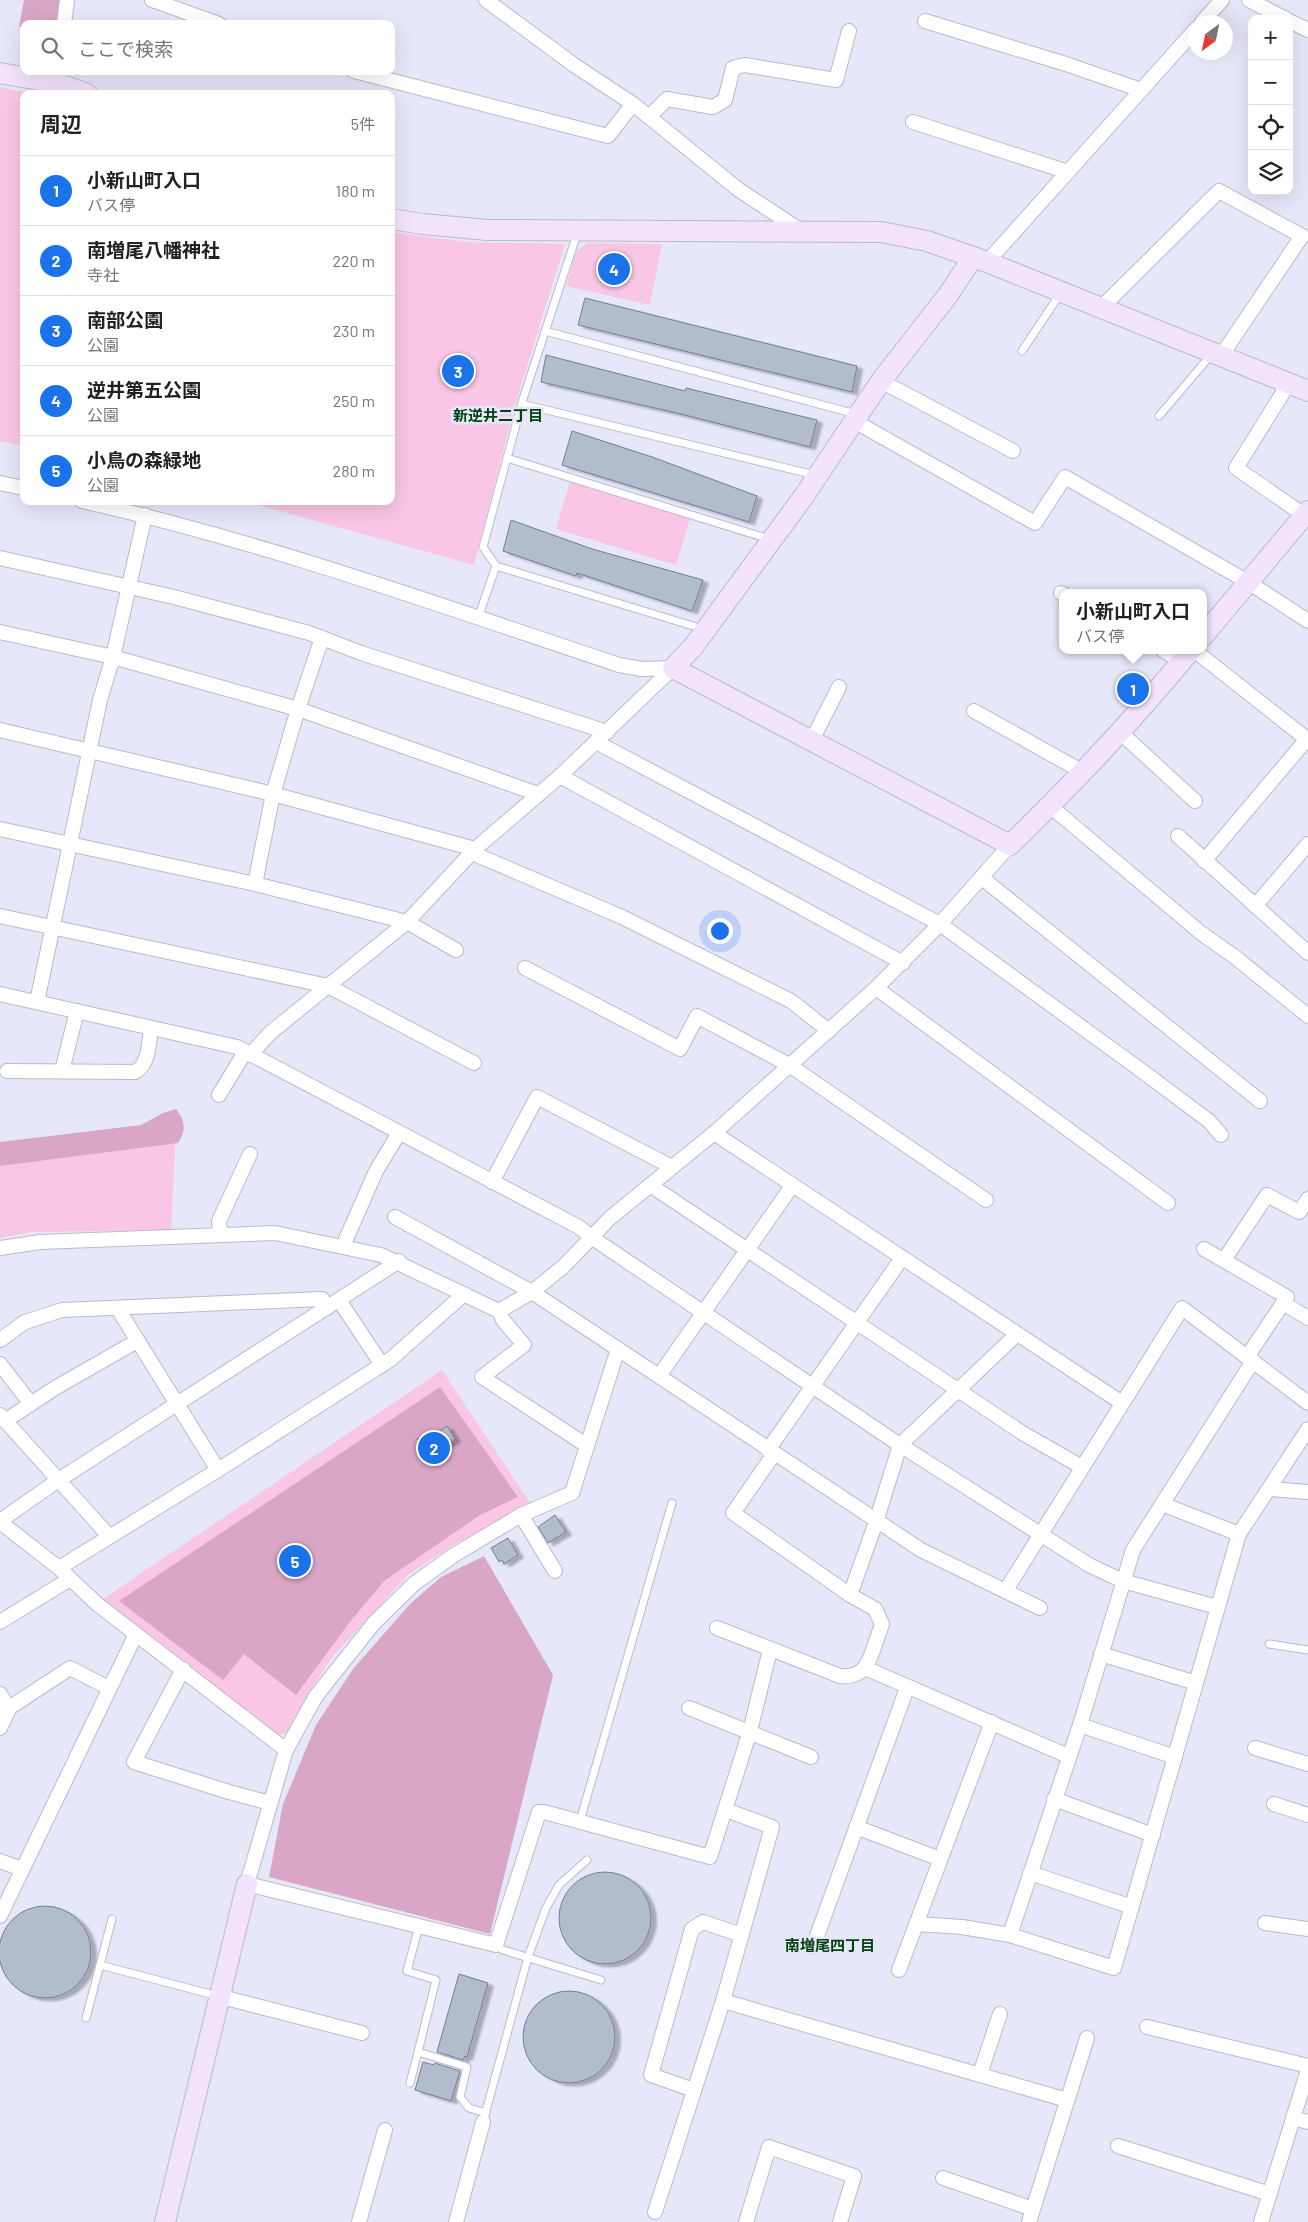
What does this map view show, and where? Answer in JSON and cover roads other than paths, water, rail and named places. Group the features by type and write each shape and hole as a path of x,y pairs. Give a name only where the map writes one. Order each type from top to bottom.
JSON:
{"street":[{"path":"64,20 67,0"},
{"path":"152,0 208,20"},
{"path":"487,0 574,65 633,104 739,190 800,230"},
{"path":"1248,0 1278,15"},
{"path":"1207,15 1218,1"},
{"path":"924,21 1066,64 1140,90"},
{"path":"1293,23 1308,30"},
{"path":"649,117 667,99 713,107 725,100 733,68 745,65 836,80 849,31"},
{"path":"219,1095 248,1054 270,1033 407,922 473,851 560,776 673,668 705,630 818,476 881,380 948,295 980,259 1068,172 1188,38"},
{"path":"0,73 20,74"},
{"path":"28,75 57,77 80,90"},
{"path":"370,75 608,136 633,104"},
{"path":"913,122 1068,172"},
{"path":"1101,308 1219,191 1302,236 1217,355"},
{"path":"395,220 487,230 800,230 881,232 927,241 980,259 1217,355 1302,385 1236,468 1306,513 1207,631"},
{"path":"881,380 1013,451"},
{"path":"856,418 1035,523 1065,477 1248,582 1308,622"},
{"path":"0,483 20,487"},
{"path":"100,505 145,515 365,581 619,665 642,669 673,668 1010,845"},
{"path":"37,1002 100,700 113,657 145,515"},
{"path":"0,558 129,586 322,638 361,654 607,732"},
{"path":"0,632 113,657 298,709 538,794"},
{"path":"255,884 273,794 298,709 322,638"},
{"path":"499,1310 532,1292 564,1266 591,1237 650,1185 714,1133 903,963 1010,845 1120,732 1189,654 1308,739 1204,861"},
{"path":"812,740 839,687"},
{"path":"974,710 1082,772"},
{"path":"0,730 273,794 473,851 622,916 791,1001 828,1031"},
{"path":"1120,732 1195,800"},
{"path":"596,742 940,924 1140,1073 1209,1121 1220,1135"},
{"path":"560,776 903,963"},
{"path":"1050,806 1201,933 1235,957 1308,1016"},
{"path":"0,829 255,884 407,922 456,950"},
{"path":"1178,836 1308,952"},
{"path":"1255,906 1308,844"},
{"path":"982,878 1260,1101"},
{"path":"0,916 328,986 474,1063"},
{"path":"525,968 680,1049 697,1016 789,1065 986,1200"},
{"path":"876,988 1168,1203"},
{"path":"0,994 237,1047 579,1227 591,1237 900,1445 1089,1565 1123,1581 1217,1607"},
{"path":"62,1071 77,1011"},
{"path":"6,1071 135,1072 140,1070 145,1060 151,1028"},
{"path":"492,1182 537,1096 672,1167"},
{"path":"343,1246 376,1171 399,1132"},
{"path":"714,1133 1016,1335 1122,1403"},
{"path":"220,1234 219,1221 250,1154"},
{"path":"650,1185 1024,1434 1082,1467"},
{"path":"659,1376 746,1249 792,1186"},
{"path":"1224,1260 1267,1195 1299,1212 1308,1199"},
{"path":"395,1217 532,1292 876,1522 921,1550 1040,1608"},
{"path":"0,1248 40,1242 274,1233 343,1246 399,1261 499,1310 503,1320 524,1345 482,1376 586,1445"},
{"path":"1010,1935 1068,1756 1080,1725 1133,1550 1288,1297 1204,1249"},
{"path":"717,1628 840,1676 851,1677 859,1675 865,1668 882,1624 875,1609 850,1595 733,1513 814,1386 902,1258"},
{"path":"286,1750 136,1634 59,1568 1,1525 57,1481 399,1261"},
{"path":"59,1568 218,1470 382,1365 464,1294"},
{"path":"0,1340 25,1322 62,1310 322,1299 326,1308"},
{"path":"339,1300 382,1365"},
{"path":"1283,1303 1308,1318"},
{"path":"1006,1590 1182,1308 1308,1403"},
{"path":"118,1309 218,1470"},
{"path":"850,1595 876,1522 900,1445 1016,1335"},
{"path":"109,1536 57,1481 3,1418 31,1404 137,1341"},
{"path":"166,2222 218,1996 247,1884 286,1750 316,1696 381,1617 414,1583 454,1555 521,1515 572,1493 618,1349"},
{"path":"0,1364 31,1404"},
{"path":"916,1924 962,1927 1010,1935 1114,1968 1239,1534 1308,1429"},
{"path":"1269,1489 1308,1492"},
{"path":"1162,1504 1239,1534"},
{"path":"521,1515 555,1571"},
{"path":"0,1622 70,1579"},
{"path":"1,1913 136,1634"},
{"path":"247,1884 496,1945 539,1812 580,1821 710,1858 750,1731 770,1650"},
{"path":"1101,1654 1196,1683"},
{"path":"4,1712 70,1668 109,1688"},
{"path":"865,1668 907,1688 992,1722 1068,1756"},
{"path":"183,1669 134,1762 270,1803"},
{"path":"813,1947 907,1688"},
{"path":"0,1694 4,1712 0,1728"},
{"path":"689,1708 811,1757"},
{"path":"899,1970 992,1722"},
{"path":"1080,1725 1175,1757"},
{"path":"1255,1748 1308,1764"},
{"path":"1054,1799 1153,1835"},
{"path":"1274,1804 1308,1816"},
{"path":"655,2212 723,2001 772,1826 726,1810"},
{"path":"856,1827 940,1859"},
{"path":"0,1861 22,1869"},
{"path":"1030,1874 1132,1907"},
{"path":"694,2090 651,2075 692,1929 703,1922 742,1935"},
{"path":"1265,1923 1308,1929"},
{"path":"218,1996 362,2034"},
{"path":"723,2001 1067,2100"},
{"path":"980,2074 1000,2014"},
{"path":"1147,2027 1308,2066"},
{"path":"943,2178 1031,2216 1087,2038"},
{"path":"1261,2222 1308,2070"},
{"path":"456,2222 484,2117"},
{"path":"1293,2118 1308,2122"},
{"path":"359,2222 385,2130"},
{"path":"1118,2146 1270,2194"},
{"path":"746,2222 769,2147 854,2176 840,2222"}],"lane":[{"path":"579,229 522,404 483,547 496,566 705,630"},
{"path":"1022,352 1061,292"},
{"path":"545,331 856,418"},
{"path":"1159,416 1217,355"},
{"path":"522,404 818,476"},
{"path":"507,458 771,540"},
{"path":"478,618 496,566"},
{"path":"580,1821 672,1502"},
{"path":"1269,1644 1308,1650"},
{"path":"418,2052 467,2067 460,2097 469,2108 484,2117 528,1957 551,1896 559,1885 587,1860"},
{"path":"86,2018 112,1918"},
{"path":"410,2083 436,1980 408,1971 419,1926"},
{"path":"496,1945 503,1950 601,1980"},
{"path":"100,1965 218,1996"}],"place":[{"name":"逆井第五公園","path":"614,269"},
{"name":"南部公園","path":"458,371"},
{"name":"小新山町入口","path":"1133,689"},
{"name":"南増尾八幡神社","path":"434,1448"},
{"name":"小鳥の森緑地","path":"295,1561"}],"district":[{"name":"新逆井二丁目","path":"498,416"},
{"name":"南増尾四丁目","path":"830,1946"}]}
